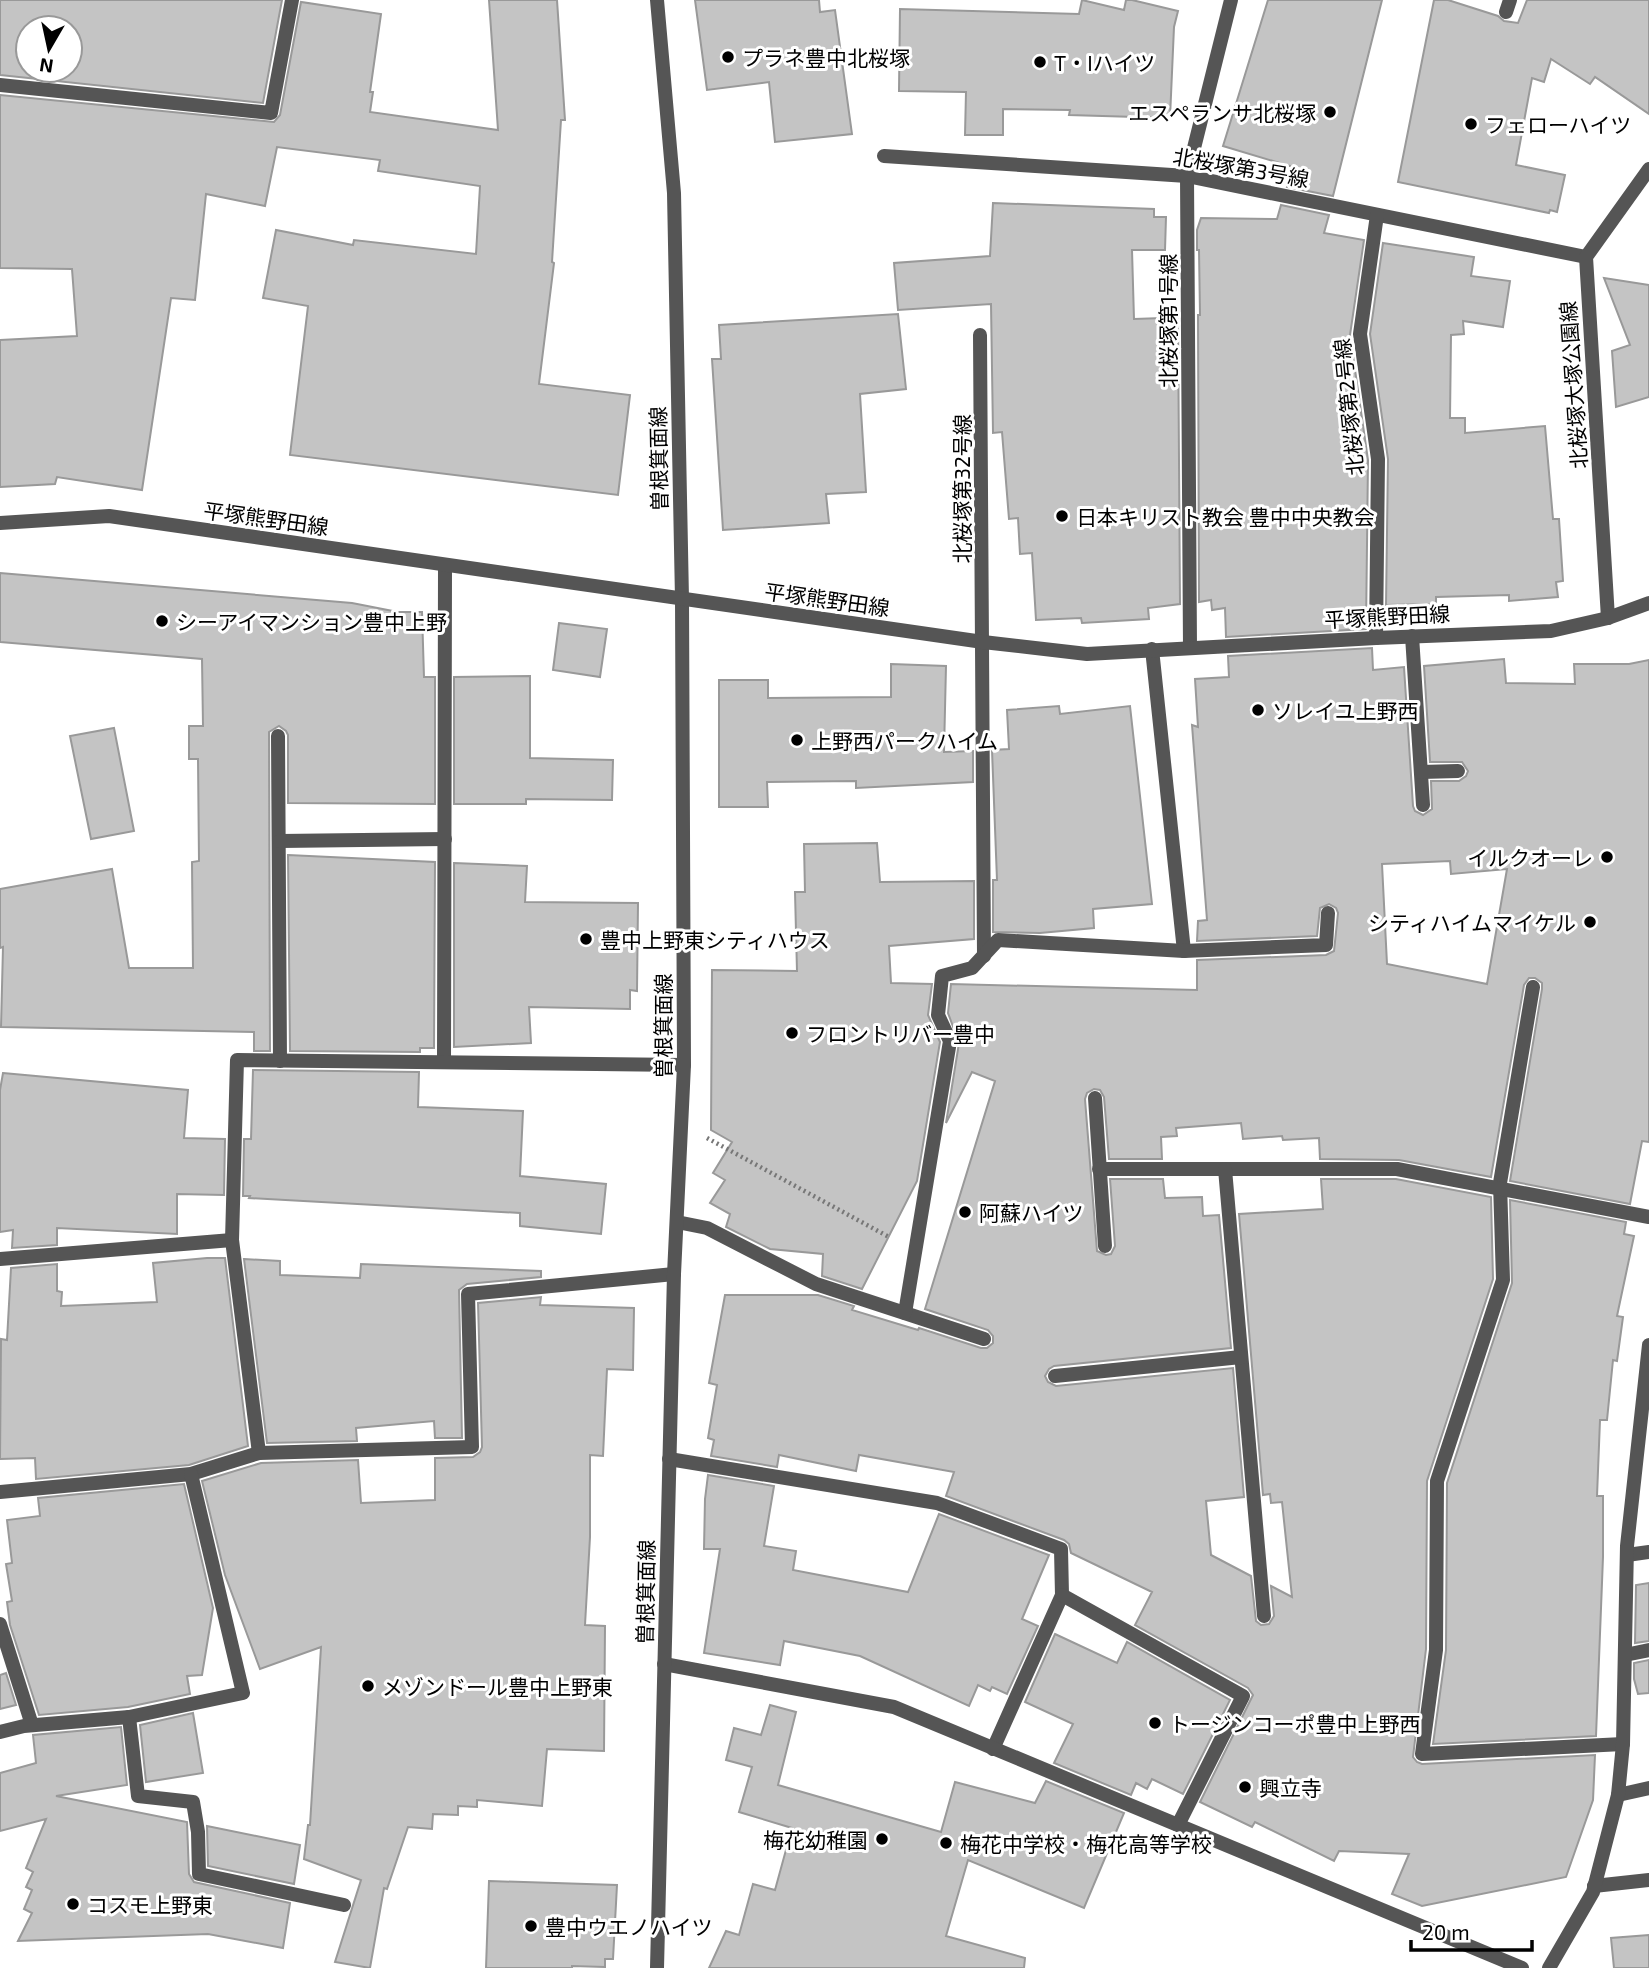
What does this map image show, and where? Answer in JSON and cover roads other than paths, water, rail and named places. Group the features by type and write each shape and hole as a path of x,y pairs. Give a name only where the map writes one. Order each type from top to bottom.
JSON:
{"street":[{"path":"0,85 271,113 292,0"},
{"name":"曽根箕面線","path":"657,0 674,192 682,599 684,1065 674,1274 657,1968"},
{"name":"北桜塚第1号線","path":"1190,647 1187,176 1231,0"},
{"name":"北桜塚第3号線","path":"884,156 1187,176 1586,257"},
{"path":"1586,257 1649,169"},
{"name":"北桜塚第2号線","path":"1376,638 1378,459 1360,334 1377,215"},
{"name":"北桜塚大塚公園線","path":"1586,257 1608,618"},
{"name":"北桜塚第32号線","path":"980,335 984,956"},
{"name":"平塚熊野田線","path":"0,523 109,516 983,642 1087,654 1551,631 1608,618 1649,603"},
{"path":"444,1062 446,566"},
{"path":"1412,636 1423,804"},
{"path":"1152,649 1184,951"},
{"path":"278,736 280,1061"},
{"path":"1421,772 1458,771"},
{"path":"280,841 445,839"},
{"path":"905,1313 950,1041 938,1016 942,976 972,968 998,940 1184,951 1326,944 1328,913"},
{"path":"1533,987 1500,1188 1503,1280 1437,1481 1436,1650 1422,1754 1623,1744"},
{"path":"259,1453 232,1240 237,1060 684,1065"},
{"path":"1095,1098 1105,1246"},
{"path":"1099,1169 1397,1169 1649,1217"},
{"path":"1225,1169 1264,1616"},
{"path":"677,1222 707,1228 816,1284 984,1339"},
{"path":"0,1259 232,1240"},
{"path":"0,1492 191,1474 259,1453 472,1447 468,1294 674,1274"},
{"path":"1549,1968 1594,1886 1618,1795 1623,1744 1627,1555 1649,1345"},
{"path":"1055,1376 1241,1357"},
{"path":"669,1459 937,1503 1061,1549 1062,1595 993,1749"},
{"path":"0,1732 32,1726 130,1717 243,1693 191,1474"},
{"path":"1627,1555 1649,1552"},
{"path":"1062,1595 1242,1696 1178,1825"},
{"path":"0,1624 32,1726"},
{"path":"1625,1655 1649,1650"},
{"path":"664,1664 894,1707 1522,1968"},
{"path":"130,1717 138,1796 193,1802 198,1832 199,1874 344,1905"},
{"path":"1618,1795 1649,1788"},
{"path":"1594,1886 1649,1881"}],"place":[{"name":"プラネ豊中北桜塚","path":"728,57"},
{"name":"T・Iハイツ","path":"1040,62"},
{"name":"エスペランサ北桜塚","path":"1330,112"},
{"name":"フェローハイツ","path":"1471,124"},
{"name":"日本キリスト教会 豊中中央教会","path":"1062,516"},
{"name":"シーアイマンション豊中上野","path":"162,621"},
{"name":"ソレイユ上野西","path":"1258,710"},
{"name":"上野西パークハイム","path":"797,740"},
{"name":"イルクオーレ","path":"1607,857"},
{"name":"シティハイムマイケル","path":"1590,922"},
{"name":"豊中上野東シティハウス","path":"586,939"},
{"name":"フロントリバー豊中","path":"792,1033"},
{"name":"阿蘇ハイツ","path":"965,1212"},
{"name":"メゾンドール豊中上野東","path":"368,1686"},
{"name":"トージンコーポ豊中上野西","path":"1155,1723"},
{"name":"興立寺","path":"1245,1787"},
{"name":"梅花幼稚園","path":"882,1839"},
{"name":"梅花中学校・梅花高等学校","path":"946,1843"},
{"name":"コスモ上野東","path":"73,1904"},
{"name":"豊中ウエノハイツ","path":"531,1926"}]}
